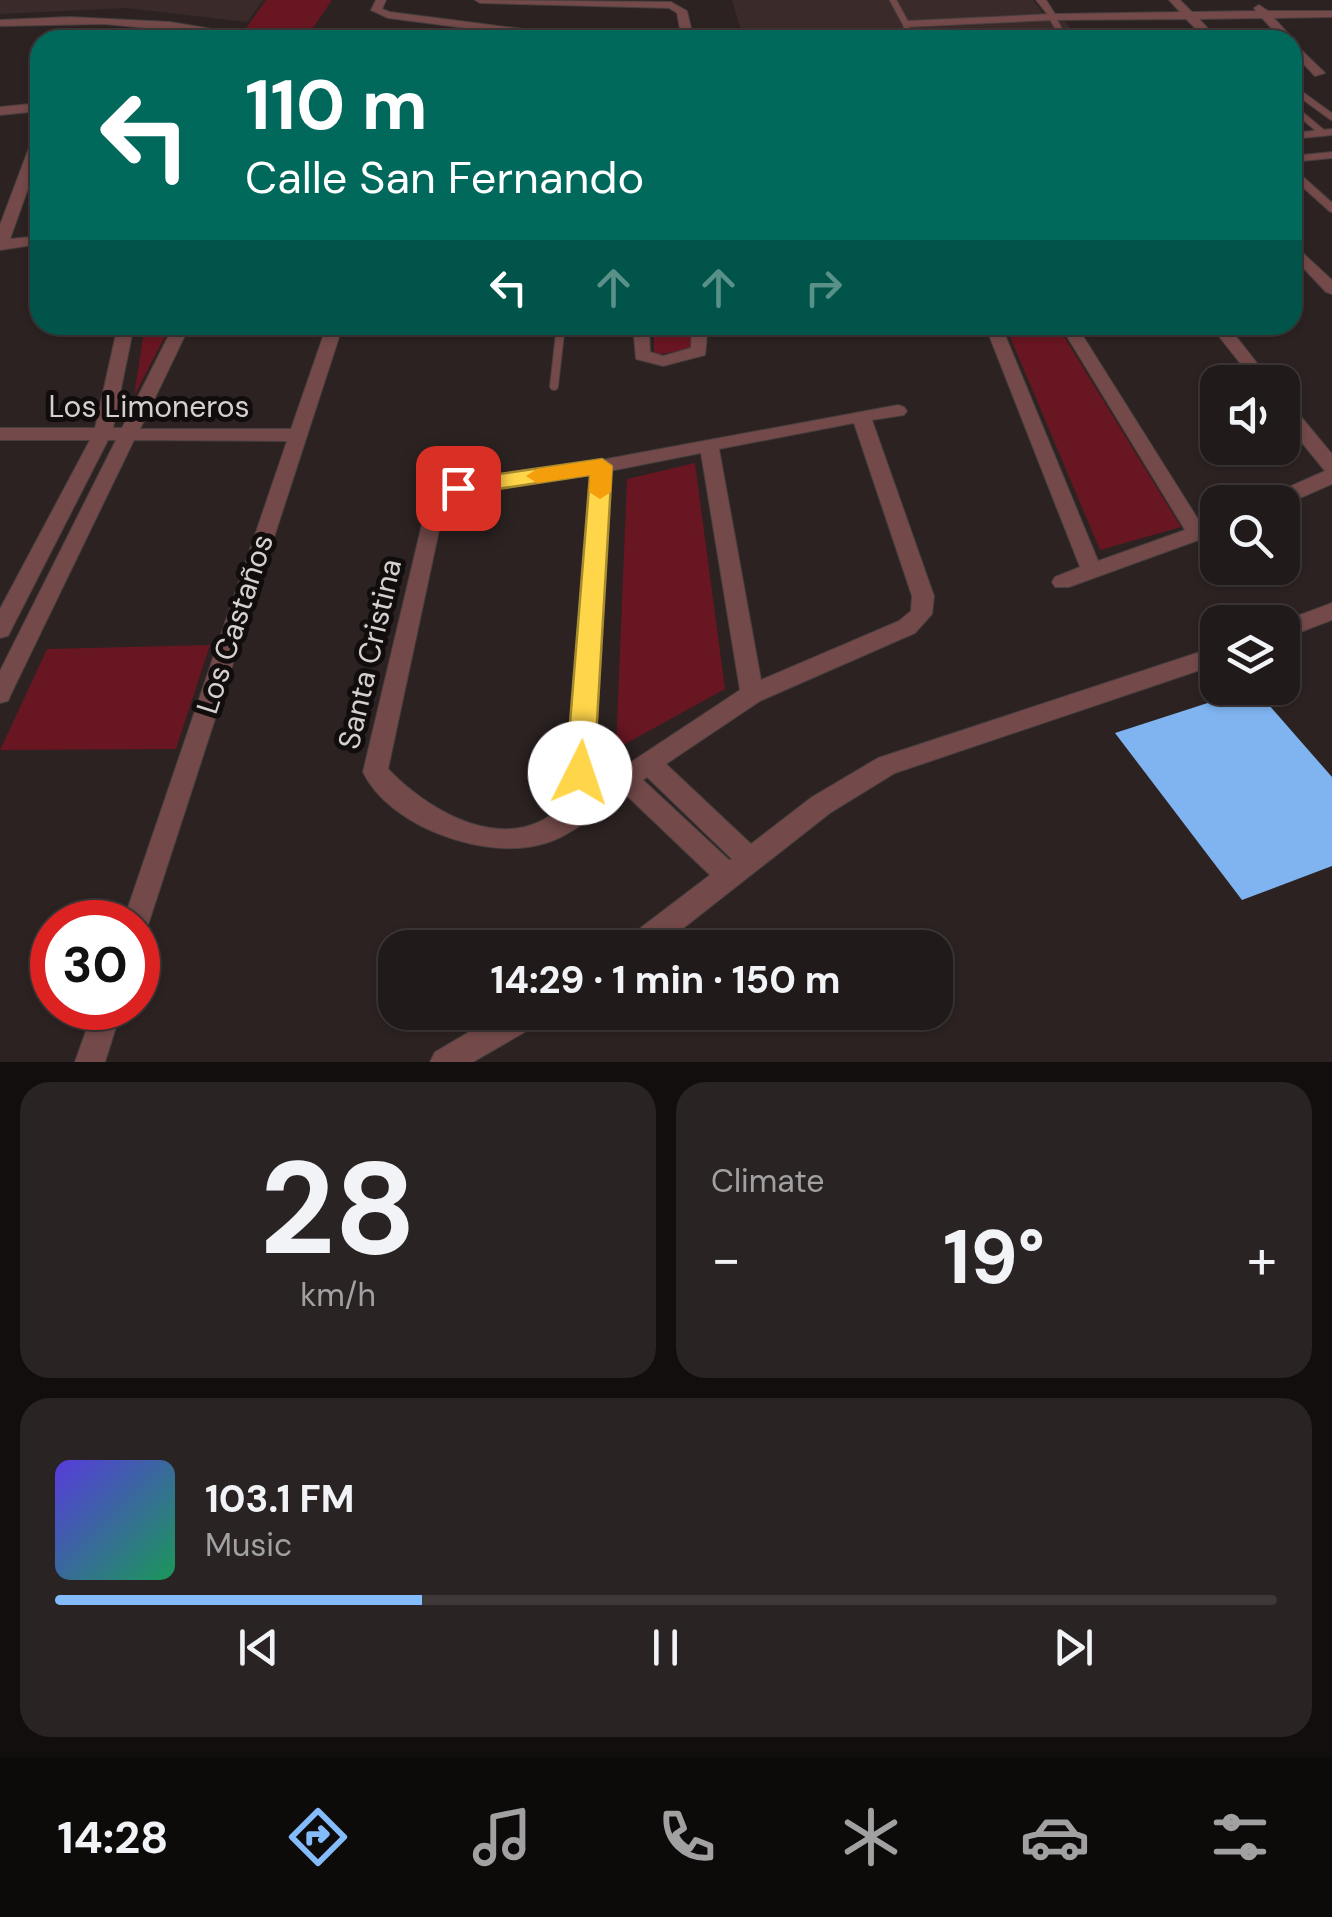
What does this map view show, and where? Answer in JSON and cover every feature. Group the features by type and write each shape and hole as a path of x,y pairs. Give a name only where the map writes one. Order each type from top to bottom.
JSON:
{"street":[{"path":"464,24 478,0 678,8 685,30"},
{"path":"1040,0 1052,17 1332,14"},
{"path":"1174,0 1206,30"},
{"path":"1250,0 1278,30"},
{"path":"588,4 588,30"},
{"path":"378,5 388,15 510,30"},
{"path":"1316,14 1332,30"},
{"path":"0,23 94,19 165,22 213,30"},
{"path":"1302,54 1319,72"},
{"path":"0,112 30,108"},
{"path":"30,165 0,245 30,241"},
{"path":"1302,258 1332,289"},
{"path":"0,630 104,432 124,335"},
{"path":"0,694 177,335"},
{"name":"Los Castaños","path":"143,900 332,335"},
{"path":"641,335 642,354 654,361 699,351 700,335"},
{"path":"997,335 1090,570"},
{"path":"1074,335 1197,533"},
{"path":"1226,335 1250,365"},
{"path":"578,812 602,466 898,410"},
{"path":"578,812 752,694 907,627 921,614 923,596 861,416"},
{"path":"1300,428 1332,467"},
{"name":"Los Limoneros","path":"0,434 298,435"},
{"path":"709,446 752,694"},
{"name":"Santa Cristina","path":"578,812 544,833 520,841 492,840 447,826 407,803 375,772 435,504 444,494 458,488 602,466"},
{"path":"1300,490 1332,476"},
{"path":"1062,582 1200,532"},
{"path":"1300,624 1332,611"},
{"path":"660,930 820,805 887,765 1200,661"},
{"path":"648,762 751,860"},
{"path":"626,778 729,877"},
{"path":"90,1062 101,1030"},
{"path":"445,1062 501,1030"}],"lane":[{"path":"893,0 908,30"},
{"path":"906,24 1052,17 1059,30"},
{"path":"1302,95 1332,116"},
{"path":"1302,114 1328,132"},
{"path":"1304,134 1328,132"},
{"path":"1302,158 1332,155"},
{"path":"1302,181 1332,208"},
{"path":"554,386 560,335"}],"shaded area":[{"path":"0,0 263,0 247,22 126,8 0,14"},
{"path":"266,0 332,0 312,30 246,28"},
{"path":"732,0 1033,0 1047,19 1063,19 1072,30 741,30"},
{"path":"143,335 166,335 134,396"},
{"path":"654,335 693,335 694,349 654,355"},
{"path":"1009,335 1063,335 1181,527 1100,550"},
{"path":"695,463 725,689 616,749 627,479"},
{"path":"210,645 176,749 0,750 47,649"}],"building":[{"path":"1201,705 1269,705 1332,777 1332,866 1242,900 1115,733"}],"slow traffic":[{"path":"537,476 602,466 600,492"}],"route":[{"path":"458,488 602,466 580,773"}]}
